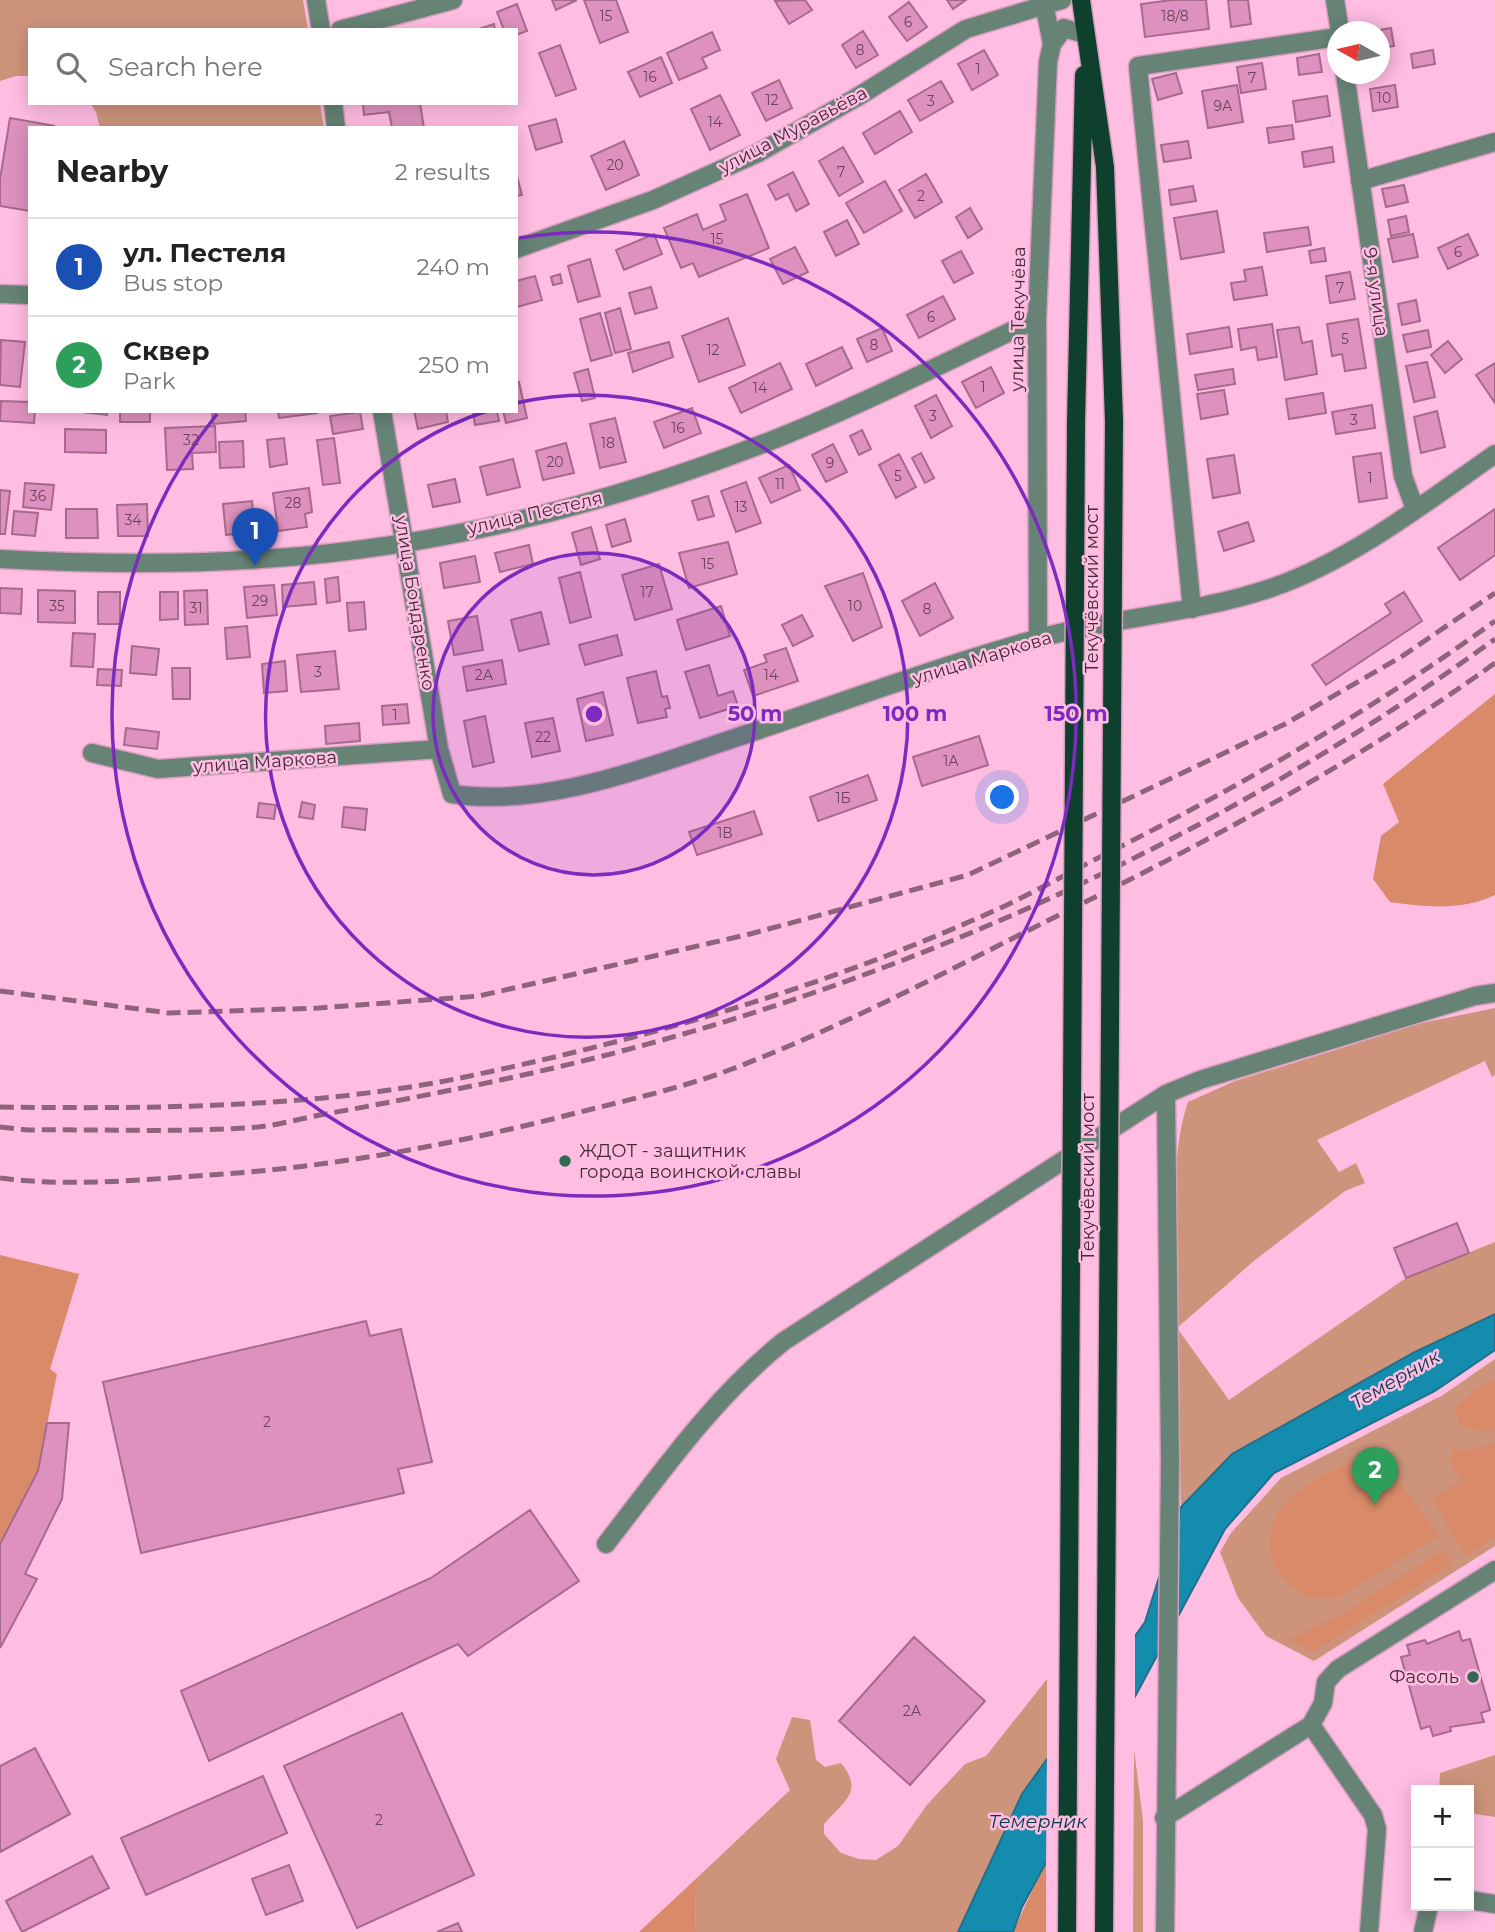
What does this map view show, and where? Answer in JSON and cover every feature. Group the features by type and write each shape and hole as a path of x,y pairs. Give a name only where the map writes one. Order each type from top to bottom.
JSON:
{"main road":[{"path":"1081,0 1084,28"},
{"name":"Текучёвский мост","path":"1084,28 1105,167 1114,421 1104,1932"},
{"name":"Текучёвский мост","path":"1067,1932 1076,423 1084,28"}],"street":[{"path":"317,0 321,28"},
{"path":"348,28 453,0"},
{"name":"улица Муравьёва","path":"518,247 653,200 758,153 859,96 966,29 1044,3 1062,0"},
{"path":"1335,0 1338,21"},
{"name":"улица Текучёва","path":"1038,638 1037,319 1048,62 1052,44 1044,3"},
{"path":"1052,44 1064,28 1084,28"},
{"path":"1192,609 1138,66 1327,39"},
{"name":"9-я улица","path":"1346,84 1403,476 1415,509"},
{"path":"333,105 336,126"},
{"path":"1360,181 1495,142"},
{"path":"0,293 28,295"},
{"name":"улица Пестеля","path":"0,559 90,564 277,558 405,542 535,515 611,494 766,442 1037,319"},
{"name":"улица Бондаренко","path":"382,413 439,749 452,794"},
{"name":"улица Маркова","path":"452,794 481,798 532,793 621,775 1038,638 1192,609 1272,588 1343,554 1495,454"},
{"name":"улица Маркова","path":"92,753 158,769 439,749"},
{"path":"606,1544 703,1419 744,1374 784,1341 1166,1094 1200,1080 1475,996 1495,993"},
{"path":"1165,1932 1165,1697 1170,1461 1166,1094"},
{"path":"1164,1818 1311,1725 1323,1703 1326,1682 1338,1669 1495,1570"},
{"path":"1311,1725 1373,1815 1377,1829 1369,1932"},
{"path":"1474,1901 1495,1904"},
{"path":"1423,1932 1428,1911"}],"shaded area":[{"path":"0,0 303,0 308,28 28,28 28,76 16,76 0,81"},
{"path":"91,105 320,105 324,126 100,126"},
{"path":"1495,694 1495,895 1456,906 1390,902 1373,879 1381,836 1399,822 1383,784"},
{"path":"1495,1008 1495,1075 1492,1077 1485,1061 1317,1140 1339,1172 1356,1163 1365,1183 1345,1191 1255,1260 1178,1328 1176,1175 1179,1138 1188,1102 1235,1081 1422,1023"},
{"path":"1495,1242 1495,1314 1415,1352 1232,1454 1181,1507 1178,1329 1229,1400 1406,1278"},
{"path":"0,1255 79,1274 50,1369 57,1374 38,1471 0,1544"},
{"path":"1495,1359 1495,1546 1314,1661 1266,1636 1238,1598 1220,1552 1231,1533 1281,1478 1443,1395"},
{"path":"1495,1380 1495,1430 1483,1432 1459,1425 1455,1408 1480,1387"},
{"path":"1495,1443 1495,1537 1466,1556 1432,1500 1461,1480 1452,1466 1451,1450 1469,1450"},
{"path":"1379,1454 1439,1536 1339,1597 1309,1597 1289,1583 1278,1571 1271,1556 1272,1529 1278,1513 1302,1488 1318,1478 1368,1455"},
{"path":"1443,1550 1452,1564 1312,1652 1289,1639 1340,1615"},
{"path":"1047,1679 1047,1759 1022,1794 958,1932 696,1932 695,1901 699,1876 790,1790 776,1759 792,1717 810,1720 816,1760 825,1767 841,1763 851,1782 849,1796 824,1824 824,1834 841,1853 859,1859 876,1860 898,1846 926,1806 965,1764 986,1756"},
{"path":"1134,1749 1143,1821 1143,1932 1133,1932"},
{"path":"1495,1755 1495,1817 1474,1814 1474,1785 1439,1785 1440,1773"},
{"path":"1046,1861 1046,1932 1013,1932"},
{"path":"699,1876 695,1901 696,1932 639,1932"}],"water":[{"name":"Темерник","path":"1495,1314 1495,1350 1435,1391 1274,1473 1225,1529 1022,1907 1013,1932 958,1932 1022,1794 1145,1622 1181,1507 1232,1454 1415,1352"}],"pier":[{"path":"1135,1629 1135,1700 1046,1868 1047,1753"}],"building":[{"path":"552,0 577,0 556,10"},
{"path":"584,0 616,0 628,32 600,43"},
{"path":"805,0 812,10 789,24 775,1"},
{"path":"947,0 966,0 953,9"},
{"path":"1206,0 1209,29 1145,37 1141,4"},
{"path":"1228,0 1248,0 1251,24 1231,27"},
{"path":"909,2 927,27 907,41 889,17"},
{"path":"517,4 527,31 518,34 518,28 503,28 497,12"},
{"path":"1390,28 1394,46 1390,47"},
{"path":"863,31 878,55 856,68 842,45"},
{"path":"712,32 720,50 702,58 707,68 679,80 667,53"},
{"path":"560,45 576,89 556,96 539,53"},
{"path":"984,50 998,75 972,90 958,64"},
{"path":"1433,50 1435,64 1413,68 1411,54"},
{"path":"1319,54 1322,72 1299,75 1297,58"},
{"path":"661,57 672,83 640,97 628,72"},
{"path":"1262,63 1266,89 1241,93 1237,67"},
{"path":"1176,73 1182,93 1158,100 1152,79"},
{"path":"779,80 792,108 766,121 752,93"},
{"path":"941,81 953,102 920,121 908,100"},
{"path":"1237,85 1243,122 1208,128 1202,91"},
{"path":"1395,85 1398,107 1373,111 1370,89"},
{"path":"720,95 740,135 710,150 691,109"},
{"path":"1327,96 1330,116 1296,122 1293,101"},
{"path":"363,105 420,105 424,126 392,126 389,112 364,115"},
{"path":"900,111 912,132 875,154 863,133"},
{"path":"10,118 55,126 28,126 28,211 0,206 0,179"},
{"path":"556,119 562,142 536,150 529,126"},
{"path":"1292,125 1294,139 1269,143 1267,128"},
{"path":"624,141 639,175 606,190 591,156"},
{"path":"1188,141 1191,158 1164,162 1161,145"},
{"path":"843,147 863,182 839,196 819,161"},
{"path":"1332,147 1334,162 1304,167 1302,152"},
{"path":"793,172 809,204 796,211 788,194 776,200 768,185"},
{"path":"926,174 942,202 915,218 899,190"},
{"path":"518,180 522,195 518,196"},
{"path":"885,181 902,211 864,233 846,203"},
{"path":"1404,185 1408,202 1386,207 1382,189"},
{"path":"1193,186 1196,201 1171,205 1169,190"},
{"path":"747,194 769,248 699,277 693,263 681,268 664,228 697,214 703,230 726,220 720,205"},
{"path":"970,208 982,229 968,238 956,217"},
{"path":"1217,211 1224,252 1181,259 1174,218"},
{"path":"1406,216 1409,232 1391,236 1388,220"},
{"path":"847,220 859,244 836,256 824,232"},
{"path":"1308,227 1311,245 1267,252 1264,233"},
{"path":"654,234 662,254 624,270 616,250"},
{"path":"1413,234 1418,257 1393,262 1388,239"},
{"path":"1468,234 1478,255 1448,269 1438,248"},
{"path":"795,247 808,272 783,284 770,259"},
{"path":"1324,248 1326,261 1311,263 1309,251"},
{"path":"961,251 973,273 954,283 942,261"},
{"path":"590,259 600,296 578,302 568,266"},
{"path":"1262,267 1267,295 1234,300 1231,283 1246,281 1244,270"},
{"path":"1350,272 1355,299 1330,303 1326,276"},
{"path":"560,274 562,283 553,285 551,277"},
{"path":"535,276 542,300 518,307 518,280"},
{"path":"651,287 657,308 635,314 629,293"},
{"path":"943,296 955,319 919,338 907,315"},
{"path":"1416,300 1420,321 1402,325 1398,304"},
{"path":"620,308 631,349 615,353 605,313"},
{"path":"600,313 612,355 591,361 580,319"},
{"path":"728,318 745,365 699,382 682,336"},
{"path":"1358,319 1366,368 1345,371 1342,354 1332,356 1327,324"},
{"path":"1272,324 1277,357 1258,360 1256,347 1241,350 1238,329"},
{"path":"1229,327 1232,347 1190,354 1187,334"},
{"path":"1299,327 1302,343 1312,341 1317,374 1285,380 1277,330"},
{"path":"882,328 892,351 867,362 857,339"},
{"path":"1428,330 1431,347 1407,352 1403,335"},
{"path":"1,340 25,342 20,387 0,385"},
{"path":"1448,341 1462,359 1445,373 1431,355"},
{"path":"669,342 673,357 633,372 628,353"},
{"path":"842,347 852,368 816,386 806,364"},
{"path":"1427,362 1435,397 1414,402 1406,366"},
{"path":"780,363 792,389 741,413 729,388"},
{"path":"1495,363 1495,403 1476,375"},
{"path":"991,367 1004,393 976,408 962,382"},
{"path":"588,369 595,398 582,401 574,373"},
{"path":"1233,369 1235,384 1198,390 1195,375"},
{"path":"518,382 527,418 506,423 504,413 518,413"},
{"path":"1224,390 1228,414 1201,419 1197,394"},
{"path":"1323,393 1326,413 1289,419 1286,399"},
{"path":"936,395 952,426 931,438 915,406"},
{"path":"1,401 28,402 28,413 35,413 34,423 0,421"},
{"path":"1372,405 1375,428 1336,434 1332,412"},
{"path":"692,408 701,433 664,448 654,422"},
{"path":"1437,411 1445,447 1421,453 1414,417"},
{"path":"120,413 150,413 150,422 120,422"},
{"path":"212,413 245,413 246,421 213,424"},
{"path":"278,413 317,413 279,418"},
{"path":"360,413 363,429 333,434 330,416"},
{"path":"414,413 446,413 448,422 418,429"},
{"path":"473,413 497,413 499,421 475,425"},
{"path":"615,418 626,462 600,468 590,424"},
{"path":"215,426 216,452 192,453 193,469 167,470 165,428"},
{"path":"65,429 106,430 106,453 65,452"},
{"path":"862,430 871,449 859,455 850,436"},
{"path":"284,438 287,464 270,467 267,440"},
{"path":"334,438 340,483 323,485 317,440"},
{"path":"243,441 244,467 220,468 219,442"},
{"path":"566,443 574,473 543,480 536,451"},
{"path":"833,444 847,472 826,482 812,455"},
{"path":"921,453 934,478 925,483 912,458"},
{"path":"1381,453 1387,498 1359,502 1353,457"},
{"path":"899,454 916,487 896,498 879,465"},
{"path":"1234,455 1240,493 1213,498 1207,459"},
{"path":"513,459 520,487 487,495 480,467"},
{"path":"789,465 800,490 771,503 759,478"},
{"path":"455,479 460,502 433,507 428,485"},
{"path":"746,482 761,523 736,532 721,491"},
{"path":"25,483 54,485 51,510 23,507"},
{"path":"309,488 312,512 305,514 307,527 278,531 273,493"},
{"path":"0,490 10,491 5,534 0,534"},
{"path":"708,496 714,516 698,520 692,501"},
{"path":"252,501 255,532 226,535 223,504"},
{"path":"147,504 148,536 118,536 117,505"},
{"path":"66,509 97,509 98,538 66,538"},
{"path":"1495,509 1495,555 1460,580 1438,548"},
{"path":"14,511 38,513 35,536 12,534"},
{"path":"625,519 631,541 612,547 606,525"},
{"path":"1248,522 1254,541 1224,551 1218,532"},
{"path":"591,527 600,559 581,565 572,533"},
{"path":"728,542 737,574 689,588 679,553"},
{"path":"529,545 533,564 500,572 495,553"},
{"path":"475,556 480,582 444,588 440,563"},
{"path":"659,564 672,609 635,620 622,575"},
{"path":"580,572 591,617 570,623 559,578"},
{"path":"863,573 882,627 853,641 825,586"},
{"path":"338,577 340,601 327,603 325,579"},
{"path":"314,582 316,604 283,607 282,585"},
{"path":"935,583 953,618 920,636 902,601"},
{"path":"274,585 277,615 247,618 244,587"},
{"path":"0,588 22,589 21,614 0,613"},
{"path":"38,590 75,591 75,623 38,622"},
{"path":"207,590 208,624 185,625 184,591"},
{"path":"98,592 120,592 120,624 98,624"},
{"path":"160,592 178,592 178,619 160,620"},
{"path":"1404,592 1422,621 1326,685 1312,665 1391,613 1385,604"},
{"path":"364,602 366,629 349,631 347,603"},
{"path":"721,606 730,636 686,650 677,620"},
{"path":"541,612 549,644 519,651 511,620"},
{"path":"802,615 813,636 793,646 782,625"},
{"path":"477,616 483,650 454,655 448,621"},
{"path":"247,626 250,657 227,659 225,628"},
{"path":"73,633 95,634 93,667 71,666"},
{"path":"617,635 622,655 585,665 579,645"},
{"path":"132,646 159,649 156,675 130,673"},
{"path":"786,648 798,681 753,696 744,670 767,662 764,655"},
{"path":"335,651 339,689 301,692 297,655"},
{"path":"502,660 506,684 467,691 463,667"},
{"path":"285,661 287,691 264,693 262,664"},
{"path":"709,665 718,696 733,691 738,706 700,718 685,672"},
{"path":"172,668 190,668 190,699 173,699"},
{"path":"98,669 122,670 121,686 97,685"},
{"path":"656,671 662,697 667,696 670,708 665,709 667,717 638,723 627,678"},
{"path":"603,692 613,735 586,741 577,699"},
{"path":"407,704 409,723 383,725 382,706"},
{"path":"485,716 494,762 473,767 464,721"},
{"path":"553,718 560,751 532,757 525,723"},
{"path":"359,723 360,741 326,744 325,726"},
{"path":"126,728 159,732 157,749 124,745"},
{"path":"979,736 988,765 922,786 913,757"},
{"path":"868,775 877,800 818,821 810,797"},
{"path":"302,802 315,805 313,819 299,817"},
{"path":"259,803 276,805 274,819 257,817"},
{"path":"344,807 367,809 365,830 342,827"},
{"path":"754,811 762,834 697,855 689,832"},
{"path":"1457,1223 1469,1253 1406,1278 1394,1248"},
{"path":"366,1321 370,1336 401,1329 432,1462 398,1469 404,1493 141,1553 103,1382"},
{"path":"47,1423 69,1423 62,1499 25,1574 37,1579 0,1648 0,1544 38,1471"},
{"path":"530,1510 579,1581 468,1656 458,1644 209,1761 181,1691 431,1578"},
{"path":"1459,1631 1462,1641 1470,1639 1490,1710 1481,1713 1484,1722 1450,1727 1451,1731 1433,1736 1430,1726 1421,1729 1401,1657 1410,1655 1407,1645 1425,1640 1427,1644"},
{"path":"914,1637 985,1701 910,1785 839,1721"},
{"path":"402,1713 474,1875 357,1928 284,1766"},
{"path":"35,1748 70,1814 0,1852 0,1766"},
{"path":"263,1776 287,1833 146,1895 121,1838"},
{"path":"92,1856 109,1888 22,1932 6,1901"},
{"path":"289,1865 303,1901 266,1915 252,1879"},
{"path":"458,1923 462,1932 437,1932"}],"railway":[{"path":"0,991 169,1013 319,1008 479,996 750,934 968,875 1285,724 1401,657 1495,593"},
{"path":"0,1107 175,1107 292,1101 408,1087 465,1077 598,1046 664,1029 796,988 924,941 987,914 1153,830 1352,717 1495,621"},
{"path":"0,1127 28,1130 172,1130 266,1126 578,1062 718,1024 856,978 991,924 1122,864 1251,796 1375,721 1495,639"},
{"path":"0,1178 52,1182 131,1181 349,1160 531,1124 713,1076 857,1015 1228,828 1391,733 1495,663"}],"place":[{"name":"ул. Пестеля","path":"255,566"},
{"name":"ЖДОТ - защитник города воинской славы","path":"565,1161"},
{"name":"Сквер","path":"1375,1505"},
{"name":"Фасоль","path":"1473,1677"}]}
